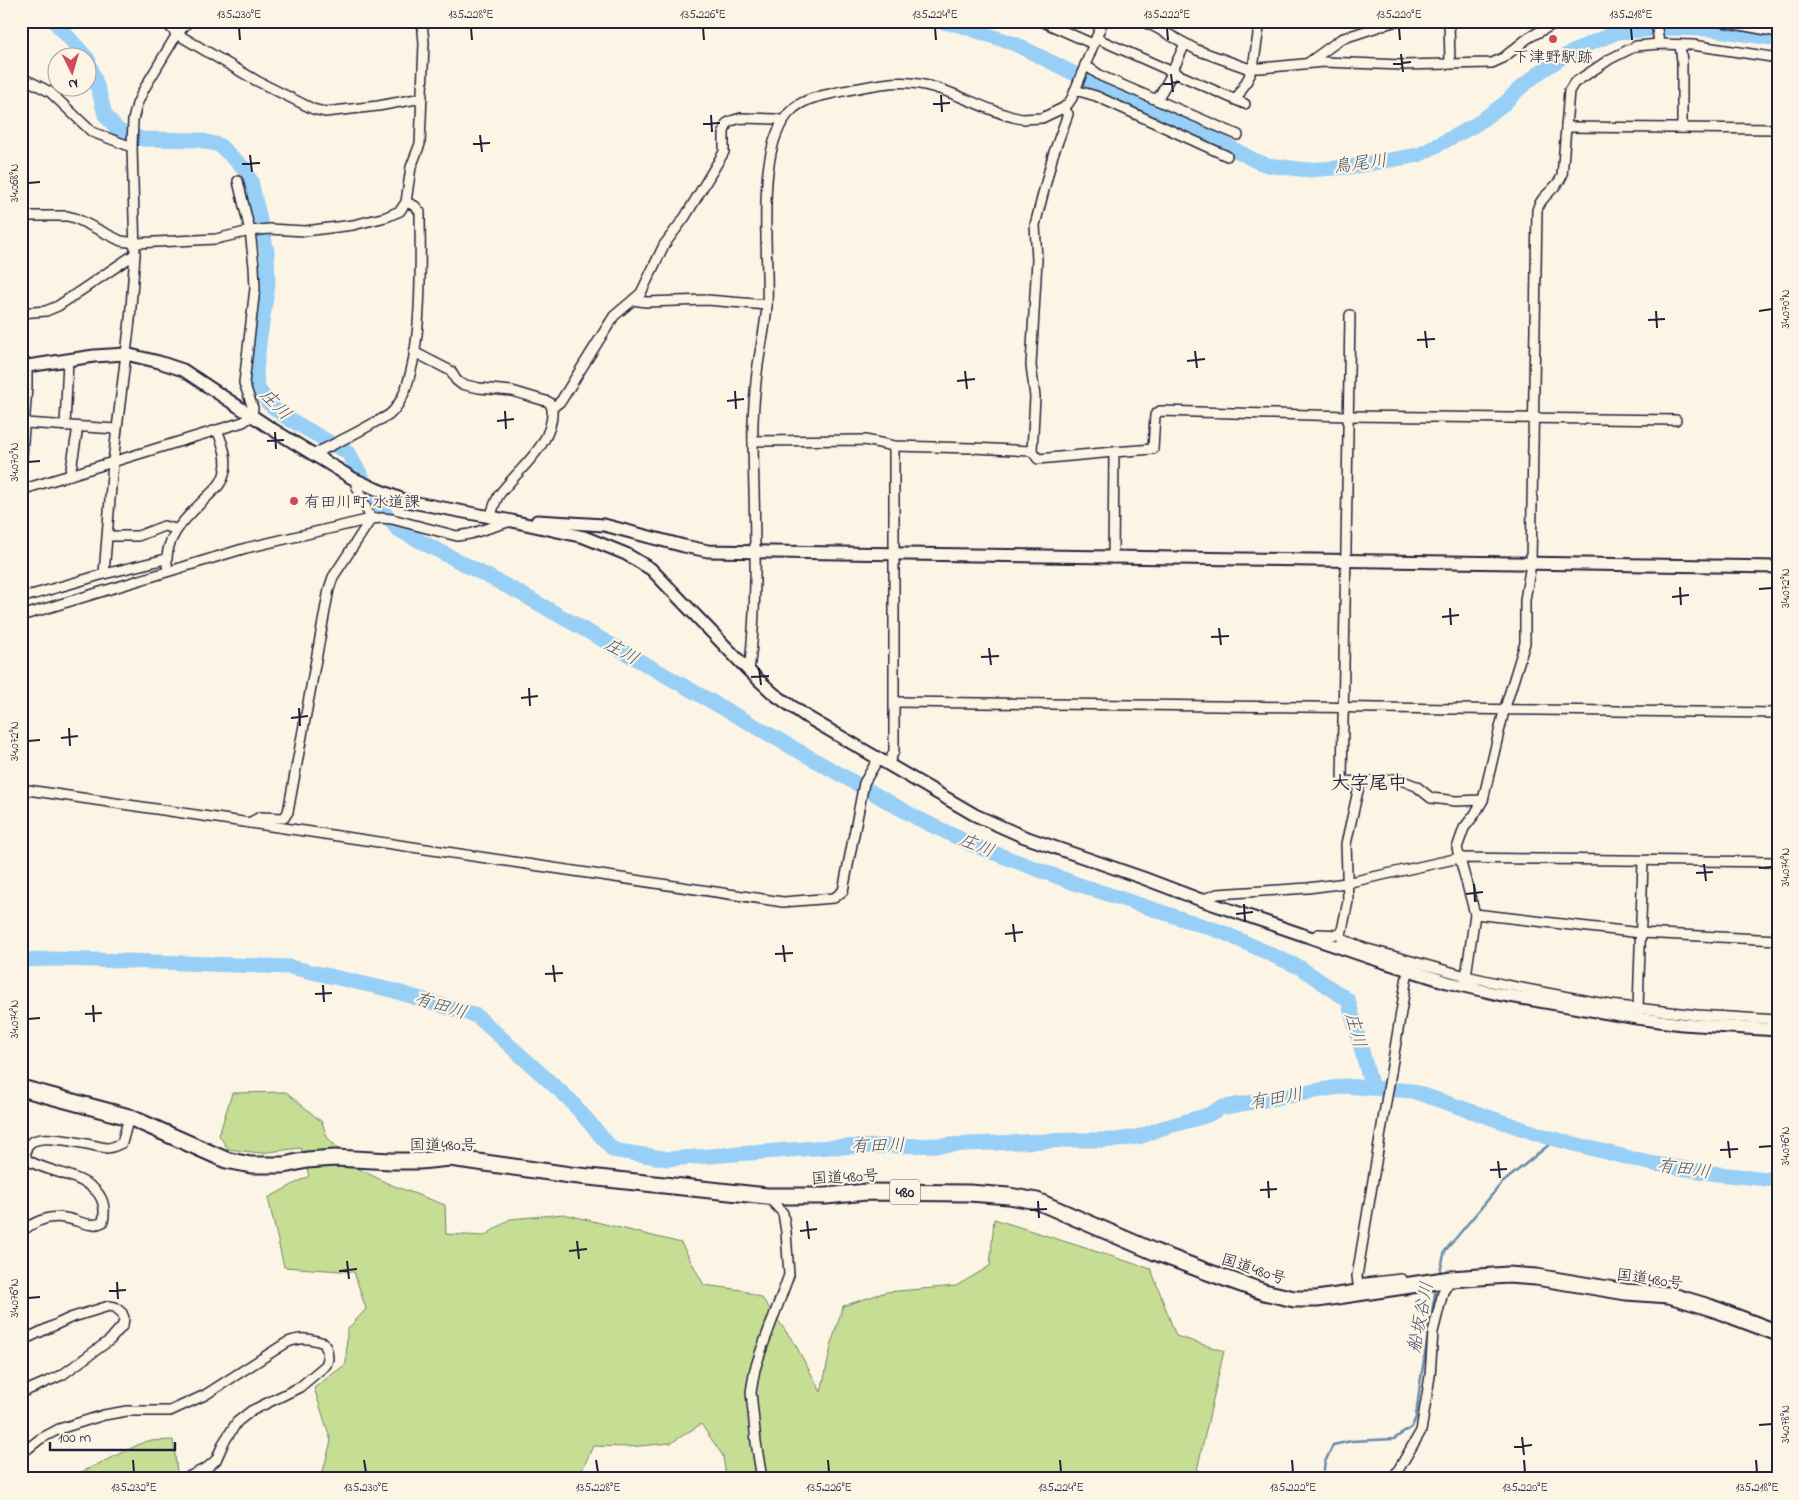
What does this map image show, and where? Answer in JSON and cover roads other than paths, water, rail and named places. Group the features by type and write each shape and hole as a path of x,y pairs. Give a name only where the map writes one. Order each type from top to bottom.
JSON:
{"highway":[{"name":"国道480号","path":"21,1088 129,1117 226,1160 251,1165 284,1165 307,1160 335,1158 390,1161 450,1158 570,1174 767,1196 826,1196 875,1192 969,1192 1009,1196 1037,1201 1187,1265 1264,1292 1294,1299 1317,1299 1450,1280 1508,1275 1536,1277 1626,1292 1669,1295 1709,1307 1778,1333"}],"street":[{"path":"164,21 177,34 257,81 313,109 326,112 378,106 422,98"},
{"path":"104,574 116,429 126,354 136,243 132,147 133,120 137,104 148,81 177,34 189,21"},
{"path":"21,216 67,216 121,241 136,243 216,239 269,228 305,231 353,226 400,211 406,202 411,167 420,144 424,43 422,21"},
{"path":"1042,21 1172,72 1240,102 1250,74 1260,21"},
{"path":"748,671 752,644 755,552 752,441 756,381 765,329 767,304 766,201 773,140 782,121 801,103 816,97 854,89 901,83 912,83 940,90 1005,115 1022,119 1042,118 1063,108 1072,98 1102,21"},
{"path":"1141,21 1185,44 1218,58 1251,68 1324,62 1402,65 1498,61 1528,38 1559,21"},
{"path":"1365,31 1366,21"},
{"path":"1307,64 1341,39 1396,21"},
{"path":"1449,21 1450,64"},
{"path":"1718,21 1778,32"},
{"path":"1656,22 1658,42"},
{"path":"1466,976 1475,914 1457,848 1464,828 1483,800 1504,711 1525,643 1525,600 1531,564 1537,210 1542,199 1553,190 1562,176 1567,98 1574,83 1610,59 1636,46 1658,42 1731,50 1778,58"},
{"path":"1157,100 1185,44"},
{"path":"1680,45 1682,61 1682,128"},
{"path":"1084,67 1238,135"},
{"path":"21,78 50,92 92,132 132,147"},
{"path":"1076,88 1227,156"},
{"path":"1063,108 1068,114 1053,155 1035,225 1037,260 1031,366 1035,397 1032,451 1038,459 1153,449 1155,415 1160,412 1676,420"},
{"path":"552,408 561,401 614,316 641,293 664,245 685,217 724,152 724,132 727,123 741,118 782,121"},
{"path":"1566,127 1778,129"},
{"path":"21,490 243,422 252,416 253,408 244,383 254,288 254,266 250,231 238,181"},
{"path":"314,454 389,414 401,401 409,384 420,311 420,212 406,202"},
{"path":"21,312 46,311 58,306 135,254"},
{"path":"633,300 646,302 707,300 767,304"},
{"path":"1350,314 1342,781 1360,782 1398,779 1416,786 1431,798 1456,801 1483,800"},
{"path":"414,352 451,371 460,384 512,391 550,402 552,423 542,443 523,469 499,496 490,517"},
{"path":"21,469 25,423 24,366 94,356 126,354 159,362 183,370 252,416 357,480 406,501 584,537 626,554 651,569 748,671 774,694 807,717 883,762 976,815 1022,836 1200,900 1313,938 1407,974 1498,994 1608,1009 1638,1008 1777,1027"},
{"path":"64,426 68,360"},
{"path":"25,423 116,429"},
{"path":"70,475 78,427"},
{"path":"168,570 166,559 176,529 215,490 224,477 225,452 217,430"},
{"path":"752,441 865,440 894,446 1032,451"},
{"path":"21,789 783,902 834,898 843,891 864,783 894,751 894,446"},
{"path":"1113,558 1114,452"},
{"path":"357,480 356,485 370,519"},
{"path":"21,616 168,570 246,548 370,519 382,518 457,536 512,521 559,521 604,525 708,551 1778,567"},
{"path":"249,824 260,817 284,818 288,812 329,589 333,577 370,519"},
{"path":"598,543 592,537 591,531 596,526 604,525"},
{"path":"108,536 138,536 164,526 176,529"},
{"path":"21,598 104,574 166,559"},
{"path":"895,702 1778,713"},
{"path":"1360,782 1346,844 1348,901 1341,935 1342,939 1364,948 1466,976 1682,1024 1777,1027"},
{"path":"1200,900 1217,894 1308,888 1346,883 1459,858 1778,862"},
{"path":"1638,1008 1643,861"},
{"path":"1475,914 1641,933 1778,940"},
{"path":"1313,938 1318,934 1341,935"},
{"path":"1407,974 1357,1276 1358,1284 1401,1279 1408,1286"},
{"path":"1466,976 1466,978 1495,987 1498,994"},
{"path":"21,1232 40,1220 50,1218 64,1218 90,1225 98,1225 103,1222 106,1212 103,1202 94,1188 84,1181 36,1166 27,1160 26,1146 32,1140 48,1140 78,1141 109,1148 122,1143 129,1117"},
{"path":"762,1479 751,1392 755,1369 789,1275 783,1213 767,1196"},
{"path":"1393,1479 1420,1431 1430,1376 1433,1332 1443,1292 1450,1280"},
{"path":"21,1341 70,1318 109,1306 115,1307 122,1313 124,1318 123,1325 110,1340 62,1375 21,1393"},
{"path":"21,1454 40,1438 59,1429 104,1415 128,1411 170,1411 205,1395 297,1338 312,1339 324,1343 328,1358 326,1365 300,1387 251,1411 237,1422 224,1442 216,1460 208,1467 184,1479"}],"waterway":[{"name":"庄川","path":"54,21 78,48"},
{"name":"鳥尾川","path":"937,21 959,25 1015,44 1073,73 1188,124 1254,160 1267,165 1307,170 1349,167 1419,155 1475,125 1505,103 1540,72 1563,57 1618,32 1667,28 1711,29 1778,39"},
{"name":"庄川","path":"98,89 105,115 119,131 142,139 199,140 219,145 243,167 251,181 267,251 268,284 256,371 257,387 268,403 284,416 348,453 378,504 397,529 518,592 917,818 973,845 1074,883 1222,932 1301,968 1348,1000 1372,1088"},
{"name":"有田川","path":"21,960 54,959 290,967 391,990 477,1016 569,1099 613,1150 668,1159 829,1147 1117,1140 1142,1136 1159,1129 1208,1115 1220,1108 1344,1086 1412,1091 1547,1137 1649,1163 1718,1174 1778,1180"},
{"name":"船坂谷川","path":"1439,1275 1445,1251 1501,1184 1556,1139"},
{"name":"船坂谷川","path":"1322,1479 1325,1462 1333,1445 1351,1441 1394,1439 1412,1427 1416,1417 1436,1287"}],"place":[{"name":"下津野駅跡","path":"1553,39"},
{"name":"有田川町 水道課","path":"294,501"}],"district":[{"name":"大字尾中","path":"1369,782"}]}
